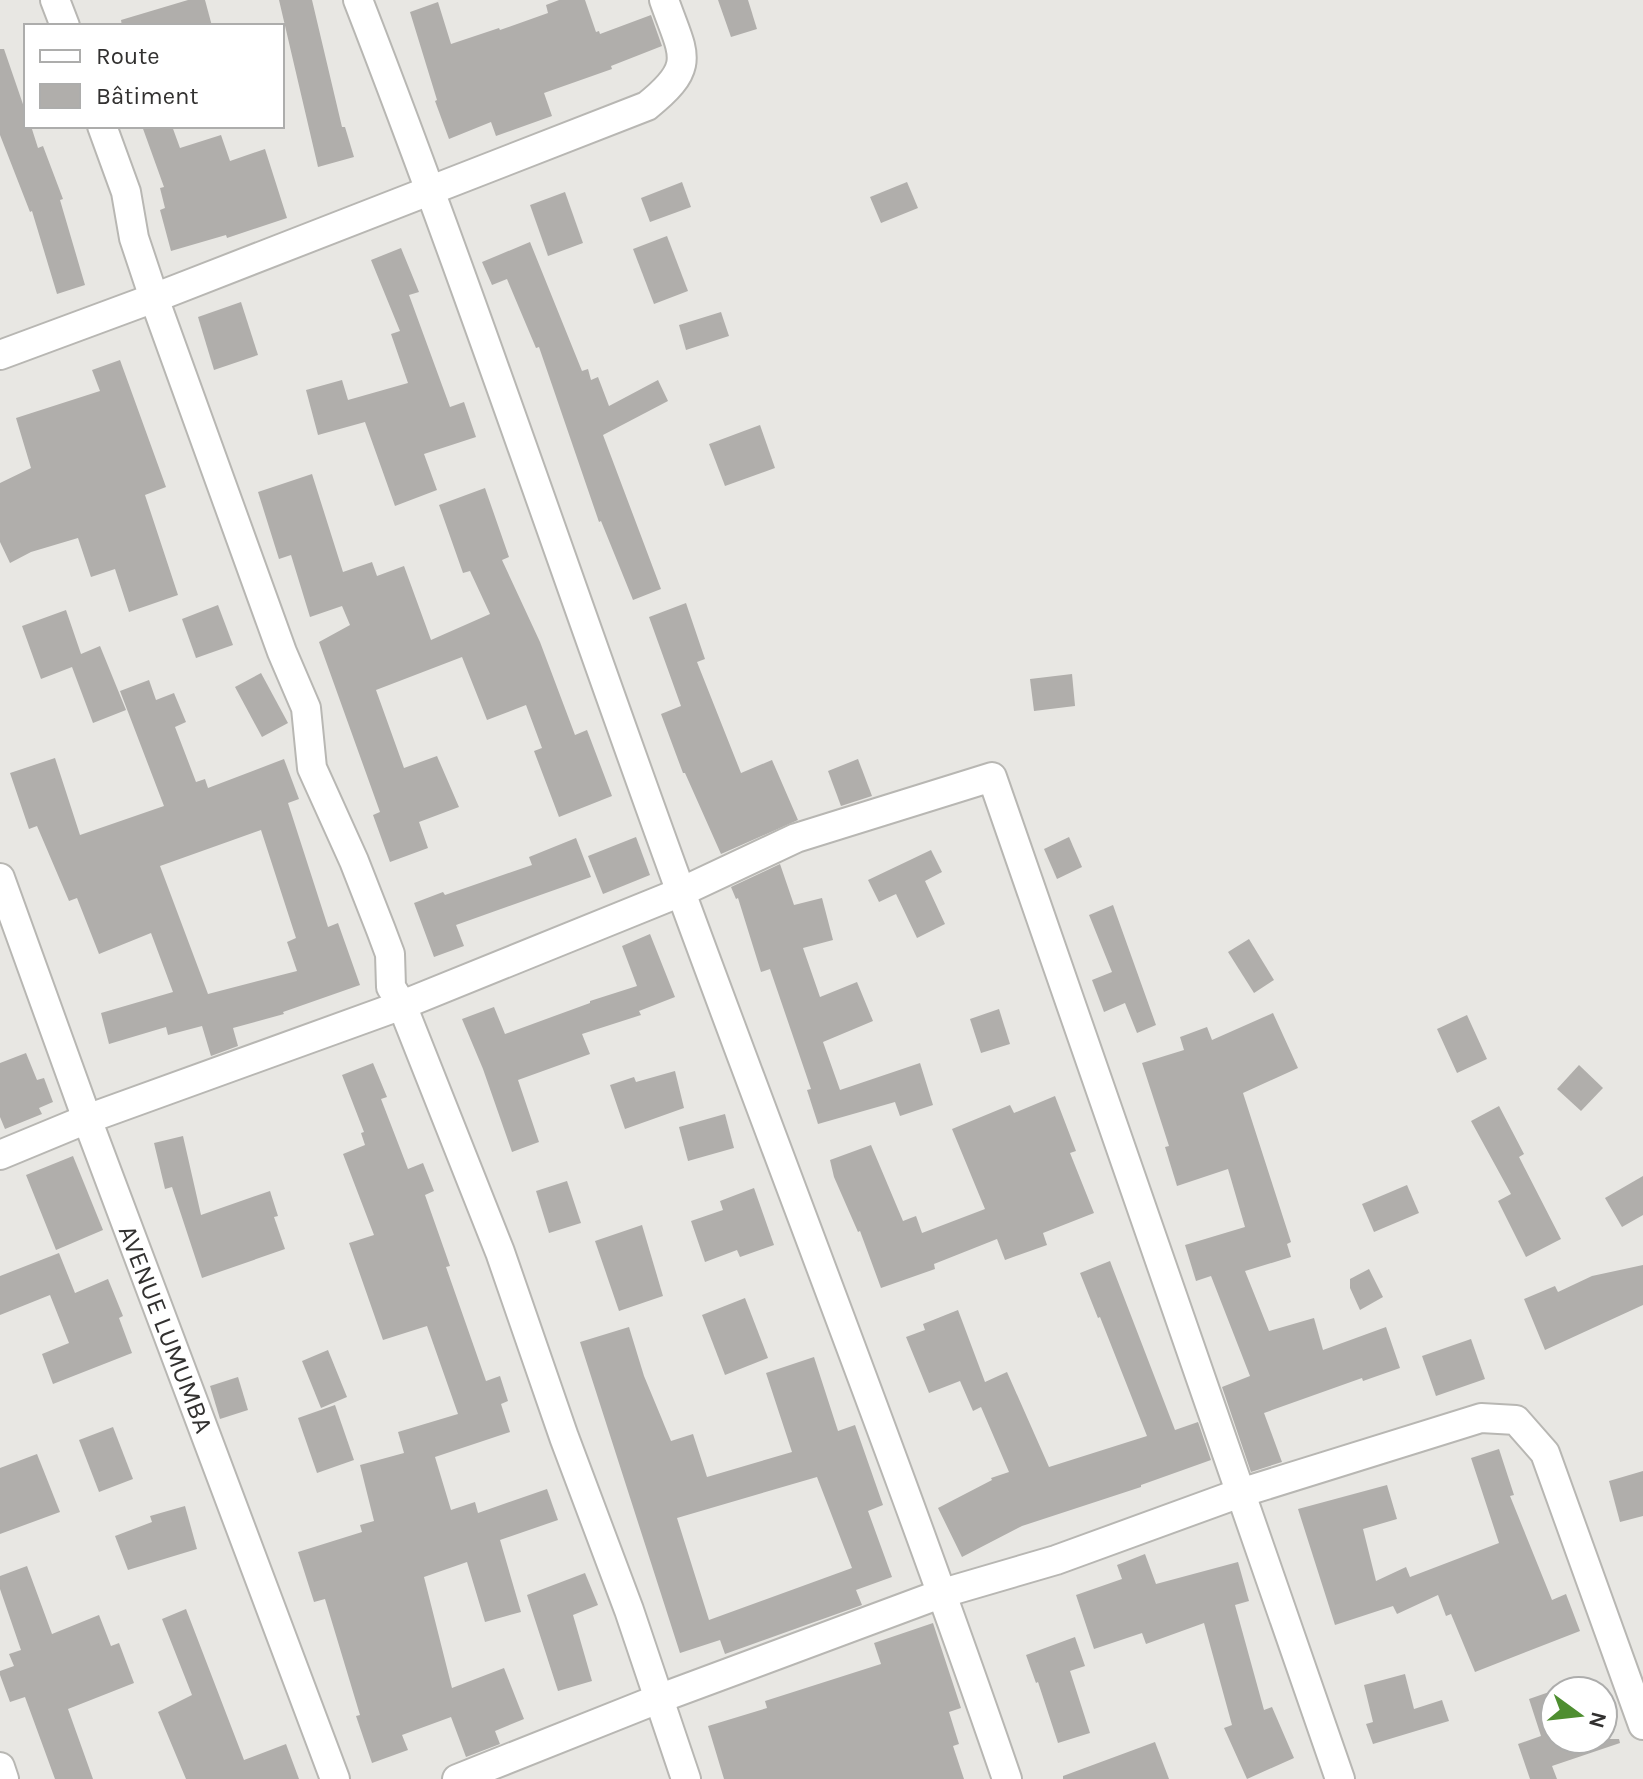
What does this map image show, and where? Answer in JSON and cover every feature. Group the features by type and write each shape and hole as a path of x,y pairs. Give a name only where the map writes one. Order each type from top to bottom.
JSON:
{"street":[{"path":"55,0 64,24"},
{"path":"358,0 431,188 681,892 943,1593 1007,1779"},
{"path":"0,355 647,106 678,77 684,59 664,0"},
{"path":"103,128 126,192 134,238 154,298 282,652 306,708 312,768 376,916 390,954 391,987 402,1005 500,1252 564,1437 629,1610 686,1779"},
{"path":"0,1155 87,1119 402,1005 681,892 796,838 992,777 1340,1779"},
{"name":"AVENUE LUMUMBA","path":"0,878 87,1119 335,1779"},
{"path":"457,1779 658,1699 943,1593 1056,1560 1240,1493 1481,1418 1516,1420 1545,1453 1643,1725"},
{"path":"0,1767 4,1779"}],"building":[{"path":"188,0 205,0 211,24 122,24 121,20"},
{"path":"279,0 312,0 342,127 345,127 354,157 318,167"},
{"path":"559,0 585,0 596,32 600,34 651,15 662,46 611,66 612,69 544,93 552,116 496,136 491,122 449,139 410,12 438,2 451,44 548,13 546,5"},
{"path":"718,0 748,0 757,29 731,37"},
{"path":"0,49 4,49 24,107 24,128 32,128 38,148 43,146 63,199 60,200 85,285 57,294 32,211 0,135"},
{"path":"143,128 173,128 180,148 221,135 230,161 265,149 287,218 227,238 226,235 171,251 160,210 165,208 160,188 164,187"},
{"path":"682,182 691,207 650,222 641,198"},
{"path":"907,182 918,208 881,223 870,197"},
{"path":"565,192 583,243 548,256 530,205"},
{"path":"667,236 688,291 654,304 633,249"},
{"path":"530,242 582,371 588,369 591,380 598,377 609,406 658,380 668,401 603,435 661,589 633,600 599,522 539,347 536,348 507,279 492,285 482,262"},
{"path":"401,248 419,292 409,295 450,407 464,402 476,437 424,454 437,490 395,506 365,422 318,435 306,390 342,380 348,400 408,383 391,334 400,331 371,260"},
{"path":"241,302 258,355 214,370 198,317"},
{"path":"721,312 729,336 686,350 679,325"},
{"path":"120,360 166,487 145,495 178,595 129,612 115,569 91,577 78,538 31,552 10,563 0,542 0,483 31,468 16,418 100,391 92,370"},
{"path":"760,425 775,468 725,486 709,444"},
{"path":"312,474 343,572 372,562 377,576 404,566 431,640 490,614 470,571 463,573 439,505 485,488 509,557 502,560 540,642 575,735 587,730 612,796 559,817 534,751 542,748 526,705 487,720 462,657 376,690 404,768 437,756 459,807 419,822 428,848 390,862 373,815 380,812 319,642 350,625 342,606 310,617 291,555 279,559 258,492"},
{"path":"686,603 705,659 697,662 741,773 772,760 798,820 721,854 683,773 661,714 681,706 649,617"},
{"path":"218,605 233,645 196,658 182,619"},
{"path":"66,610 81,654 100,646 126,710 93,723 72,667 41,679 22,626"},
{"path":"261,673 288,723 262,737 235,687"},
{"path":"1072,674 1075,706 1034,711 1030,679"},
{"path":"149,680 156,700 174,693 186,722 175,727 196,782 205,779 208,788 284,759 299,799 288,803 328,927 338,923 360,985 284,1014 233,1028 238,1046 211,1056 202,1026 168,1035 166,1027 109,1044 101,1013 173,992 151,933 99,954 77,898 69,901 37,826 29,829 10,773 55,758 80,835 164,806 120,691","holes":["261,830 296,938 287,942 297,971 208,994 160,866"]},
{"path":"858,759 872,796 841,806 828,771"},
{"path":"636,837 650,875 603,894 588,856"},
{"path":"1069,837 1082,867 1057,879 1044,849"},
{"path":"576,838 591,877 456,925 464,946 434,957 414,903 532,865 529,857"},
{"path":"931,850 942,872 925,881 945,924 917,938 896,894 879,902 868,880"},
{"path":"780,864 794,905 822,898 833,940 803,948 820,997 857,982 873,1021 823,1042 840,1090 920,1063 933,1105 900,1116 895,1102 818,1124 807,1090 811,1089 770,969 761,972 738,898 731,887"},
{"path":"1113,905 1156,1025 1137,1033 1125,1003 1104,1012 1092,980 1112,972 1089,915"},
{"path":"650,934 675,997 639,1011 641,1015 582,1034 590,1054 518,1080 539,1142 512,1152 462,1019 494,1007 505,1034 637,986 622,946"},
{"path":"1249,939 1274,980 1254,993 1228,952"},
{"path":"999,1009 1010,1044 981,1053 970,1019"},
{"path":"1273,1013 1298,1068 1243,1093 1291,1242 1287,1244 1291,1257 1245,1271 1269,1331 1314,1318 1323,1350 1386,1327 1400,1368 1363,1381 1362,1378 1264,1413 1282,1462 1251,1472 1222,1387 1250,1376 1211,1276 1196,1281 1185,1245 1245,1227 1228,1169 1177,1186 1165,1147 1169,1146 1142,1063 1184,1050 1180,1037 1207,1027 1212,1040"},
{"path":"1467,1015 1487,1059 1457,1073 1437,1029"},
{"path":"26,1053 37,1080 44,1078 53,1102 39,1108 42,1114 5,1129 0,1117 0,1063"},
{"path":"373,1063 387,1097 381,1099 408,1169 423,1163 434,1191 425,1195 450,1266 446,1267 486,1381 500,1376 508,1401 501,1404 510,1432 435,1457 451,1510 475,1502 478,1513 547,1489 558,1520 500,1540 521,1612 485,1622 467,1562 424,1577 452,1688 504,1668 524,1719 495,1731 500,1744 466,1757 451,1717 402,1735 408,1750 372,1763 356,1716 360,1715 325,1599 314,1602 298,1552 362,1532 360,1525 374,1521 360,1465 404,1453 398,1432 458,1414 427,1326 383,1340 349,1243 374,1235 343,1154 365,1145 361,1133 364,1132 342,1075"},
{"path":"1579,1065 1603,1088 1581,1111 1557,1089"},
{"path":"675,1071 684,1108 625,1129 610,1085 634,1077 636,1082"},
{"path":"1055,1096 1076,1151 1070,1153 1094,1213 1043,1233 1047,1245 1005,1260 997,1239 934,1264 935,1269 881,1288 860,1231 834,1177 830,1160 871,1145 903,1221 916,1216 922,1233 985,1209 952,1129 1010,1105 1014,1113"},
{"path":"1499,1106 1524,1154 1519,1157 1561,1239 1526,1257 1498,1201 1511,1194 1471,1121"},
{"path":"725,1114 734,1148 688,1161 679,1127"},
{"path":"183,1136 201,1215 270,1191 278,1216 274,1217 285,1249 202,1278 172,1187 165,1189 154,1143"},
{"path":"73,1156 103,1230 56,1250 26,1175"},
{"path":"1643,1176 1643,1215 1622,1227 1605,1198"},
{"path":"567,1181 581,1223 549,1233 536,1191"},
{"path":"1407,1185 1419,1213 1374,1232 1362,1204"},
{"path":"754,1188 774,1245 740,1257 737,1250 705,1262 691,1221 723,1210 720,1201"},
{"path":"642,1225 663,1296 619,1311 595,1241"},
{"path":"59,1253 75,1293 108,1279 123,1316 119,1318 132,1353 53,1384 42,1354 69,1343 50,1295 0,1315 0,1276"},
{"path":"1110,1261 1175,1430 1198,1422 1211,1460 1141,1487 1022,1526 962,1557 938,1508 991,1478 1009,1472 981,1407 973,1411 960,1381 929,1393 906,1337 925,1330 923,1324 958,1310 985,1382 1007,1372 1049,1467 1147,1436 1080,1273"},
{"path":"1643,1265 1643,1305 1545,1350 1524,1299 1555,1286 1558,1292 1592,1276"},
{"path":"1369,1269 1383,1297 1360,1310 1350,1288 1350,1279"},
{"path":"745,1298 768,1358 725,1375 702,1315"},
{"path":"629,1327 644,1376 671,1441 693,1434 707,1477 792,1452 766,1373 814,1357 838,1431 855,1425 883,1505 868,1511 892,1577 856,1590 862,1605 725,1654 720,1640 680,1653 580,1342","holes":["817,1477 852,1568 709,1620 677,1518"]},
{"path":"1471,1339 1485,1379 1436,1396 1422,1356"},
{"path":"328,1350 347,1397 321,1408 302,1361"},
{"path":"238,1377 248,1410 220,1419 210,1386"},
{"path":"335,1405 354,1460 317,1473 298,1418"},
{"path":"113,1427 133,1479 99,1492 79,1440"},
{"path":"1499,1449 1514,1495 1510,1496 1552,1600 1566,1594 1580,1631 1475,1672 1451,1614 1446,1616 1438,1595 1397,1614 1393,1606 1335,1625 1298,1509 1387,1485 1397,1519 1363,1529 1376,1581 1406,1567 1410,1577 1499,1543 1471,1458"},
{"path":"37,1454 60,1512 0,1534 0,1468"},
{"path":"1643,1471 1643,1516 1620,1522 1609,1481"},
{"path":"185,1506 197,1549 128,1570 115,1536 152,1522 150,1516"},
{"path":"1145,1554 1156,1584 1238,1562 1249,1601 1235,1605 1264,1710 1272,1707 1294,1758 1247,1779 1224,1728 1232,1725 1204,1623 1146,1644 1142,1633 1094,1649 1076,1595 1122,1579 1117,1565"},
{"path":"27,1566 52,1634 99,1615 111,1646 119,1643 134,1683 68,1709 93,1779 55,1779 25,1697 10,1702 0,1675 0,1671 14,1666 9,1654 21,1650 0,1589 0,1576"},
{"path":"585,1573 598,1605 573,1615 592,1681 558,1691 527,1595"},
{"path":"186,1609 244,1760 286,1744 299,1779 186,1779 158,1712 192,1695 162,1619"},
{"path":"933,1623 961,1708 949,1712 959,1744 953,1746 964,1779 724,1779 708,1726 767,1708 765,1701 881,1664 874,1643"},
{"path":"1075,1637 1085,1666 1070,1671 1090,1733 1058,1743 1026,1655"},
{"path":"1405,1674 1414,1709 1442,1700 1449,1721 1373,1744 1366,1724 1373,1722 1364,1685"},
{"path":"1539,1696 1539,1730 1529,1699"},
{"path":"1539,1737 1539,1755 1585,1755 1552,1766 1557,1779 1530,1779 1518,1744"},
{"path":"1155,1742 1169,1779 1063,1779 1063,1776"}]}
